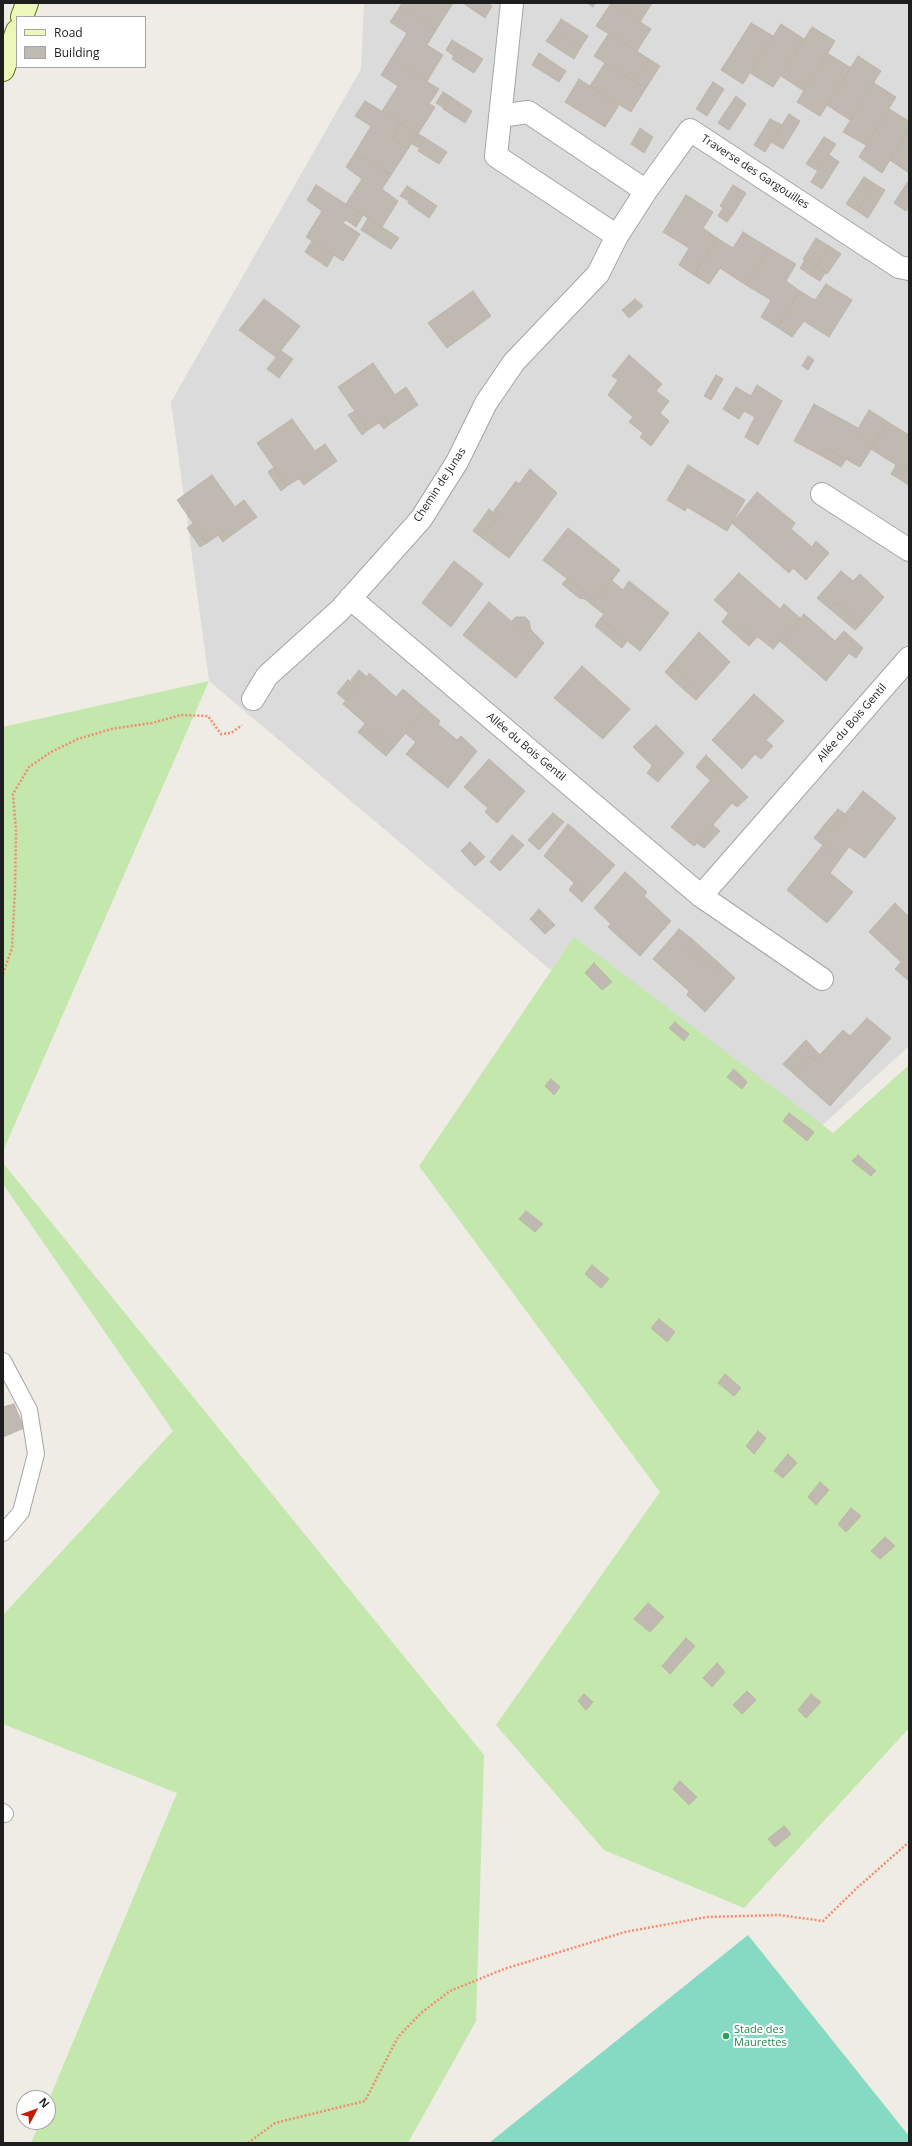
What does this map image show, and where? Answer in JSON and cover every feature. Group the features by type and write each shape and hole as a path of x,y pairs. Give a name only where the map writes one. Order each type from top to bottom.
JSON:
{"street":[{"path":"22,16 27,3"},
{"path":"512,3 496,156 617,236"},
{"path":"3,70 16,34"},
{"path":"500,116 528,112 646,191"},
{"name":"Traverse des Gargouilles","path":"617,236 646,191 690,130 899,267 909,270"},
{"name":"Chemin de Junas","path":"253,699 266,676 340,610 420,519 458,462 486,403 514,362 598,274 617,236"},
{"path":"822,494 909,550"},
{"name":"Allée du Bois Gentil","path":"350,598 701,896 822,979"},
{"name":"Allée du Bois Gentil","path":"701,896 909,658"}],"lane":[{"path":"3,1361 29,1410 36,1454 21,1512 3,1533"}],"path":[{"path":"3,974 12,948 16,831 13,794 29,767 51,752 78,739 111,729 152,723 181,715 208,716 221,734 231,733 243,724 253,699"},
{"path":"248,2143 275,2123 365,2101 398,2037 421,2013 450,1991 504,1969 625,1932 700,1918 779,1915 823,1921 858,1887 909,1842"}],"shaded area":[{"path":"364,3 909,3 909,1046 780,1164 209,681 171,402 361,69"}],"green space":[{"path":"209,681 3,1151 3,727"},
{"path":"574,937 833,1133 909,1065 909,1728 744,1908 604,1850 496,1725 660,1492 419,1166"},
{"path":"3,1163 484,1755 476,2021 408,2143 31,2143 37,2130 56,2130 56,2090 53,2090 177,1793 3,1724 3,1615 173,1431 3,1184"},
{"name":"Stade des Maurettes","path":"748,1935 909,2136 909,2143 489,2143"}],"building":[{"path":"402,3 453,3 436,30 400,7"},
{"path":"463,3 488,3 492,6 485,18"},
{"path":"587,3 595,3 593,7"},
{"path":"610,3 652,3 640,22"},
{"path":"611,3 651,29 637,51 596,26"},
{"path":"400,7 436,30 427,45 443,55 427,81 391,59 407,33 390,22"},
{"path":"561,19 588,36 581,47 554,30"},
{"path":"751,23 773,36 743,84 721,70"},
{"path":"781,24 804,39 773,87 750,73"},
{"path":"812,27 835,41 804,91 781,76"},
{"path":"554,30 581,47 574,59 546,41"},
{"path":"609,33 649,59 634,81 594,56"},
{"path":"452,40 460,45 454,56 446,50"},
{"path":"460,45 483,59 474,73 452,59"},
{"path":"539,53 566,71 559,82 532,65"},
{"path":"827,53 851,68 820,116 797,102"},
{"path":"858,56 881,71 850,120 827,105"},
{"path":"391,59 439,89 429,104 435,107 418,134 382,111 398,86 381,75"},
{"path":"649,59 660,66 646,88 634,81"},
{"path":"605,63 646,88 631,112 590,86"},
{"path":"579,79 619,105 605,127 565,102"},
{"path":"713,82 724,89 707,116 696,109"},
{"path":"874,83 896,97 866,145 843,132"},
{"path":"443,92 451,97 444,108 436,103"},
{"path":"736,96 746,104 729,130 718,123"},
{"path":"451,97 472,111 465,123 443,109"},
{"path":"365,101 401,123 392,138 408,149 391,175 355,153 371,126 355,116"},
{"path":"889,109 909,121 909,129 882,173 859,157"},
{"path":"789,114 800,121 783,149 771,142"},
{"path":"770,119 782,125 765,152 754,145"},
{"path":"401,123 417,133 408,149 392,138"},
{"path":"640,128 653,137 644,153 631,144"},
{"path":"909,129 909,173 890,160"},
{"path":"417,133 425,138 419,148 410,143"},
{"path":"824,137 836,144 818,171 806,164"},
{"path":"425,138 447,152 439,164 418,151"},
{"path":"355,153 391,175 382,189 398,201 382,227 346,204 362,179 346,167"},
{"path":"828,154 839,162 822,189 811,182"},
{"path":"864,177 875,184 857,211 846,204"},
{"path":"909,180 909,206 906,211 894,203"},
{"path":"875,184 885,190 868,218 857,211"},
{"path":"316,185 363,215 356,227 346,220 343,223 360,234 343,261 306,237 322,211 307,200"},
{"path":"733,185 746,193 733,214 720,206"},
{"path":"407,186 415,191 409,201 400,196"},
{"path":"415,191 437,206 429,218 408,203"},
{"path":"686,195 713,212 703,228 717,238 694,275 679,265 689,248 663,232"},
{"path":"723,208 733,214 727,222 718,216"},
{"path":"368,218 399,238 391,249 361,230"},
{"path":"743,232 769,248 746,285 720,268 709,284 694,275 717,238 733,248"},
{"path":"816,238 829,246 816,267 803,259"},
{"path":"312,241 334,255 327,267 305,252"},
{"path":"829,246 841,254 827,274 816,267"},
{"path":"769,248 796,264 786,281 800,291 777,327 761,317 771,300 746,285"},
{"path":"805,260 816,267 810,275 800,268"},
{"path":"816,267 825,273 820,281 810,275"},
{"path":"826,284 852,300 829,337 804,321 792,337 777,327 800,291 815,300"},
{"path":"473,291 491,316 447,348 428,323"},
{"path":"264,299 300,326 276,357 239,330"},
{"path":"635,299 643,306 629,318 622,310"},
{"path":"281,351 293,359 279,378 267,369"},
{"path":"629,355 662,384 656,391 669,401 660,413 669,421 651,446 640,437 643,433 629,422 633,417 608,395 618,380 612,376"},
{"path":"808,356 814,360 808,370 802,366"},
{"path":"373,363 395,395 406,387 418,405 390,424 386,418 368,430 338,387"},
{"path":"716,375 723,379 711,400 704,396"},
{"path":"757,385 782,401 758,445 745,437 755,417 744,411 739,419 723,409 736,387 751,396"},
{"path":"814,404 858,428 855,434 874,444 860,467 826,448 822,456 794,441"},
{"path":"869,410 888,422 874,444 855,434"},
{"path":"355,411 368,430 362,435 348,415"},
{"path":"386,418 390,424 384,429 379,423"},
{"path":"292,419 315,451 325,444 337,461 309,481 305,475 287,486 257,443"},
{"path":"888,422 909,435 909,473 871,449"},
{"path":"826,448 846,459 841,467 822,456"},
{"path":"688,465 745,500 727,531 687,507 685,511 667,500"},
{"path":"896,465 909,473 909,485 891,474"},
{"path":"274,467 287,486 281,491 268,472"},
{"path":"530,469 557,493 509,558 481,537 498,517 493,512 516,481 519,484"},
{"path":"212,475 235,507 244,500 257,517 229,537 224,531 207,543 177,500"},
{"path":"305,475 309,481 304,485 299,479"},
{"path":"757,492 795,523 791,529 812,547 816,541 829,553 806,580 793,568 789,573 732,523"},
{"path":"489,509 498,517 481,537 473,531"},
{"path":"193,523 207,543 200,547 187,528"},
{"path":"568,528 620,570 592,605 585,599 587,594 543,560"},
{"path":"224,531 229,537 223,542 218,535"},
{"path":"454,561 483,584 451,627 422,603"},
{"path":"841,571 853,581 860,574 884,597 861,624 836,602 830,609 817,598"},
{"path":"739,573 780,609 784,604 800,618 773,649 758,637 756,638 714,600"},
{"path":"567,579 587,594 585,599 579,598 562,584"},
{"path":"611,580 623,590 629,581 669,613 640,651 600,619 604,614 592,605"},
{"path":"489,602 526,634 531,630 544,643 516,678 463,635"},
{"path":"836,602 861,624 855,630 830,609"},
{"path":"728,614 756,638 749,646 722,622"},
{"path":"804,614 835,641 844,631 863,648 856,658 849,653 826,681 780,641"},
{"path":"516,617 525,617 529,621 531,630 526,634 512,621"},
{"path":"600,619 627,641 622,648 595,626"},
{"path":"699,632 730,662 696,700 683,689 691,681 672,664"},
{"path":"672,664 691,681 683,689 665,672"},
{"path":"582,666 630,709 603,739 554,698"},
{"path":"359,670 367,677 369,673 396,697 403,689 426,709 393,748 343,704 358,686 351,680"},
{"path":"348,680 358,686 346,701 337,693"},
{"path":"754,694 784,721 766,740 773,746 761,759 755,754 742,769 712,740"},
{"path":"426,709 440,721 438,724 457,740 461,736 477,751 448,788 406,754 416,742 405,733"},
{"path":"365,724 393,748 386,756 358,732"},
{"path":"656,725 684,753 663,776 633,747"},
{"path":"706,755 720,769 710,780 696,767"},
{"path":"489,759 525,791 497,823 485,812 488,808 464,787"},
{"path":"652,766 663,776 658,782 647,773"},
{"path":"720,769 748,797 737,807 732,803 694,846 671,827"},
{"path":"863,791 896,818 865,858 849,847 840,859 814,838 824,825 832,831"},
{"path":"838,809 845,814 832,831 824,825"},
{"path":"553,813 564,822 539,850 528,840"},
{"path":"568,824 615,865 588,895 544,856"},
{"path":"713,825 720,831 704,848 697,843"},
{"path":"512,835 524,845 500,871 490,862"},
{"path":"470,842 485,857 475,866 461,851"},
{"path":"823,845 840,859 830,873 853,892 827,923 787,890"},
{"path":"625,872 647,892 644,896 671,921 640,956 608,927 611,924 594,908"},
{"path":"574,883 588,895 582,902 569,890"},
{"path":"895,903 909,917 909,981 895,969 901,962 869,932"},
{"path":"539,909 555,925 545,934 530,919"},
{"path":"679,929 692,939 686,946 713,970 720,964 735,978 705,1012 687,995 689,991 653,959"},
{"path":"692,939 720,964 713,970 686,946"},
{"path":"594,963 612,982 602,990 585,973"},
{"path":"867,1018 891,1038 830,1106 794,1074 810,1056 815,1060 843,1030 850,1036"},
{"path":"675,1022 689,1034 684,1041 669,1028"},
{"path":"806,1040 820,1055 815,1060 810,1056 794,1074 783,1064"},
{"path":"734,1069 747,1082 742,1089 727,1077"},
{"path":"551,1079 560,1087 554,1095 545,1086"},
{"path":"789,1113 814,1132 807,1141 783,1121"},
{"path":"858,1155 876,1171 871,1176 852,1161"},
{"path":"526,1211 543,1224 535,1232 519,1219"},
{"path":"592,1265 609,1279 601,1288 585,1274"},
{"path":"659,1319 675,1332 667,1342 651,1328"},
{"path":"725,1374 741,1388 734,1396 718,1383"},
{"path":"14,1404 24,1428 3,1437 3,1407"},
{"path":"758,1431 766,1438 754,1454 746,1446"},
{"path":"788,1454 797,1463 783,1478 774,1471"},
{"path":"820,1482 829,1490 816,1505 808,1497"},
{"path":"851,1508 861,1516 846,1532 838,1524"},
{"path":"885,1537 895,1546 880,1559 871,1551"},
{"path":"648,1603 664,1617 650,1632 634,1619"},
{"path":"686,1638 695,1646 670,1674 662,1666"},
{"path":"717,1663 725,1672 712,1687 703,1678"},
{"path":"747,1691 756,1700 742,1714 733,1705"},
{"path":"584,1694 593,1702 586,1710 578,1701"},
{"path":"811,1694 821,1702 806,1718 798,1710"},
{"path":"680,1781 697,1797 689,1805 673,1789"},
{"path":"784,1826 791,1834 775,1847 768,1839"}],"place":[{"name":"Stade des Maurettes","path":"726,2036"}]}
